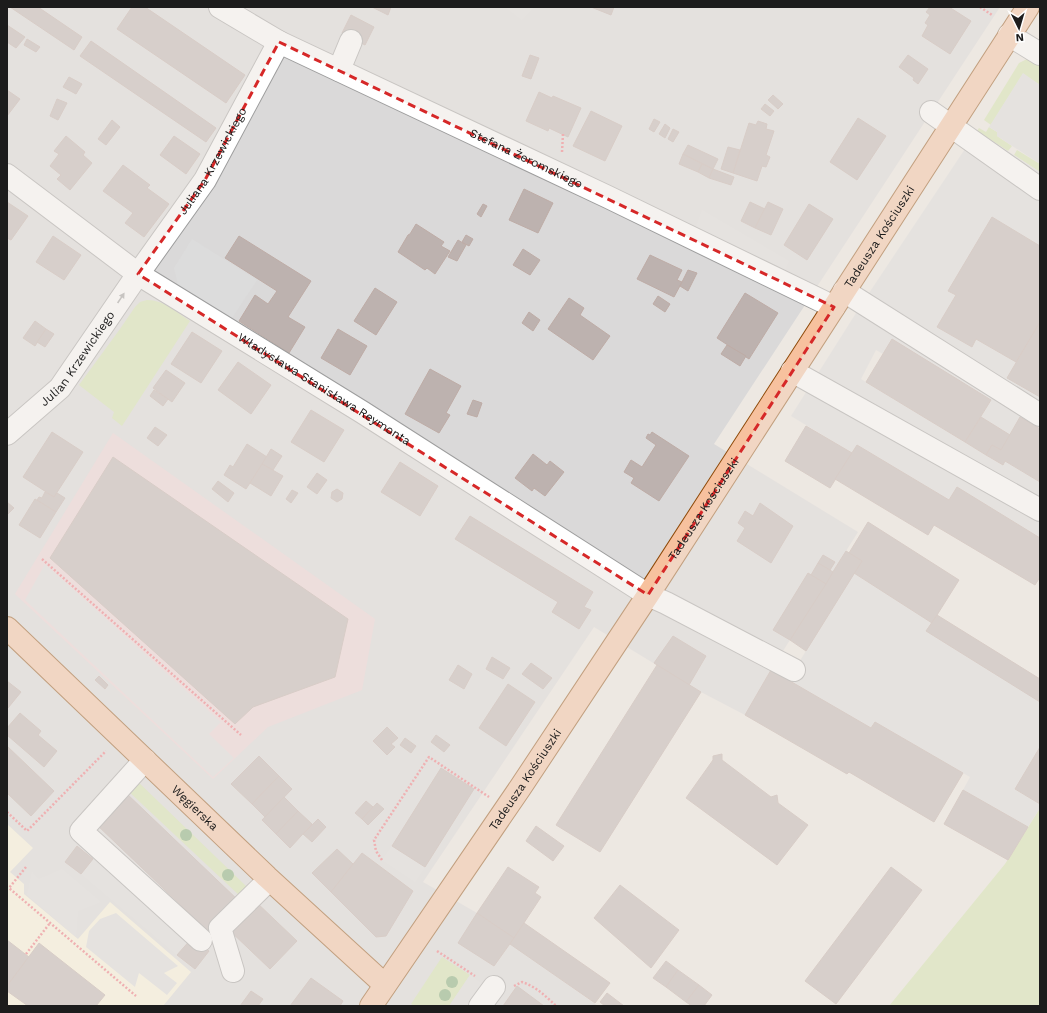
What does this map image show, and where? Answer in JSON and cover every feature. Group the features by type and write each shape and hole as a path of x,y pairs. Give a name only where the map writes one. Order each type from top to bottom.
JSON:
{"main road":[{"name":"Tadeusza Kościuszki","path":"371,1006 516,794 648,595 1028,7"},
{"name":"Węgierska","path":"7,628 269,880 385,985"}],"street":[{"name":"Stefana Żeromskiego","path":"220,7 279,42 608,196 839,299 1040,415"},
{"path":"1028,7 1040,16"},
{"path":"1009,35 1040,54"},
{"path":"339,70 351,41"},
{"name":"Juliana Krzewickiego","path":"138,274 205,180 279,42"},
{"path":"931,112 1040,189"},
{"name":"Władysława Stanisława Reymonta","path":"7,175 138,274 362,412 648,595 794,670"},
{"name":"Julian Krzewickiego","path":"7,434 60,388 138,274"},
{"path":"792,371 1040,510"},
{"path":"145,760 81,831 201,940"},
{"path":"233,971 220,928 269,880"},
{"path":"480,1006 494,987"}],"path":[{"path":"980,7 992,14"},
{"path":"562,153 563,134"},
{"path":"42,559 242,735"},
{"path":"7,812 27,831 110,748"},
{"path":"382,860 376,851 374,840 429,757 492,800"},
{"path":"26,867 9,888 136,996"},
{"path":"26,954 50,923"}],"highlighted area":[{"path":"279,42 834,307 648,595 138,274 205,180"}],"shaded area":[{"path":"7,7 1000,7 714,444 858,532 771,670 745,715 701,692 594,627 423,882 477,913 514,938 511,944 598,1006 7,1006"},
{"path":"505,7 534,7 522,20"},
{"path":"1023,73 1040,85 1040,164 997,136 997,132 989,127"},
{"path":"977,131 1040,172 1040,246 992,217 949,291 956,295 937,327 972,347 976,339 1016,362 1007,378 1040,397 1040,429 1010,435 981,417 991,400 892,340 883,354 876,350 861,379 1002,465 1005,461 1040,482 1040,538 957,488 949,500 857,445 852,453 791,416 863,302"},
{"path":"702,210 789,261 780,281 692,238"},
{"path":"192,239 257,280 232,318 178,285 174,268"},
{"path":"113,433 375,619 362,690 268,727 213,779 15,594"},
{"path":"45,564 221,722 209,734 234,758 213,777 25,600"},
{"path":"854,573 932,623 1040,702 1040,747 1015,789 1040,804 1040,808 1028,827 963,790 970,777 875,722 871,728 788,680"},
{"path":"7,824 33,848 10,872 24,884 24,894 78,939 110,902 191,972 163,1006 7,1006"},
{"path":"392,846 425,867 415,882 382,860"},
{"path":"101,849 195,934 177,955 81,874"},
{"path":"62,869 101,902 78,911 76,937 27,895 32,872 39,879"},
{"path":"116,913 178,966 164,973 177,983 167,995 139,973 135,987 86,947 89,931 100,919"},
{"path":"470,975 484,985 468,1006 449,1006"}],"green space":[{"path":"1027,59 1032,59 1040,63 1040,85 1023,74 991,125 984,120 1019,63"},
{"path":"989,127 997,132 997,136 1012,146 1008,151 977,131 979,128 986,132"},
{"path":"1017,150 1040,164 1040,172 1014,155"},
{"path":"147,300 164,304 190,321 122,426 112,418 114,412 79,385 135,307 140,302"},
{"path":"134,778 246,886 246,891 241,897 125,788"},
{"path":"1040,808 1040,1006 889,1006 1005,864"},
{"path":"442,957 470,975 449,1006 414,1006 411,1004"}],"building":[{"path":"10,7 38,7 82,37 74,50"},
{"path":"132,7 145,7 245,75 226,103 117,29"},
{"path":"372,7 391,7 388,15"},
{"path":"591,7 614,7 611,15"},
{"path":"930,7 949,7 971,21 950,54 922,36 928,25 925,23 930,15 926,12"},
{"path":"351,15 374,27 365,45 342,33"},
{"path":"7,25 25,37 16,48 7,42"},
{"path":"27,39 40,47 36,52 24,45"},
{"path":"91,41 216,128 206,142 80,56"},
{"path":"530,55 539,58 531,79 522,76"},
{"path":"908,55 928,69 918,84 913,80 914,78 899,67"},
{"path":"69,77 82,84 76,94 63,87"},
{"path":"7,90 20,99 7,116"},
{"path":"539,92 552,98 553,96 581,108 568,137 549,128 548,131 526,121"},
{"path":"773,95 783,104 778,109 768,100"},
{"path":"57,99 67,103 58,120 50,116"},
{"path":"765,104 774,111 770,116 761,109"},
{"path":"591,111 622,126 605,161 573,146"},
{"path":"858,118 886,136 857,180 830,162"},
{"path":"654,119 660,122 654,132 649,129"},
{"path":"112,120 120,127 106,145 98,139"},
{"path":"758,121 767,124 766,129 774,131 766,155 770,157 766,167 762,166 757,181 733,173 749,123 756,125"},
{"path":"665,124 670,128 665,138 659,134"},
{"path":"673,129 679,132 673,142 668,139"},
{"path":"66,136 85,152 83,155 92,163 70,190 57,179 61,175 50,166 59,154 54,151"},
{"path":"174,136 200,154 186,174 160,155"},
{"path":"688,145 718,159 713,169 683,154"},
{"path":"728,147 740,150 733,173 721,169"},
{"path":"683,154 702,164 698,172 679,164"},
{"path":"702,164 713,169 709,178 698,172"},
{"path":"123,165 150,185 147,188 169,204 144,237 125,223 133,213 103,191"},
{"path":"713,169 734,177 731,185 709,178"},
{"path":"524,189 553,203 538,233 509,220"},
{"path":"7,202 28,216 11,240 7,238"},
{"path":"750,202 765,209 755,228 741,221"},
{"path":"768,202 783,209 771,235 755,228"},
{"path":"483,204 487,206 481,217 477,214"},
{"path":"809,204 833,219 807,260 784,245"},
{"path":"992,217 1040,246 1040,322 1016,362 976,339 972,347 937,327 956,295 948,291"},
{"path":"416,224 444,242 441,246 450,251 435,274 427,268 425,270 398,252"},
{"path":"466,235 473,239 469,246 462,242"},
{"path":"53,236 81,255 64,280 36,262"},
{"path":"239,236 311,281 288,317 305,327 289,353 239,321 255,295 268,304 277,291 225,258"},
{"path":"458,240 466,245 457,261 448,257"},
{"path":"523,249 540,260 530,275 513,265"},
{"path":"650,255 682,270 677,280 682,282 674,297 637,279"},
{"path":"688,270 697,273 688,291 680,286"},
{"path":"375,288 397,302 376,335 354,321"},
{"path":"745,293 778,313 749,359 717,338"},
{"path":"658,296 670,304 665,312 653,304"},
{"path":"569,298 584,308 580,315 610,336 593,360 548,329"},
{"path":"529,312 540,320 533,331 522,323"},
{"path":"35,321 46,329 35,346 23,338"},
{"path":"1040,322 1040,397 1007,378"},
{"path":"46,329 54,334 45,347 37,342"},
{"path":"338,329 367,346 350,375 321,358"},
{"path":"192,332 222,351 201,383 171,364"},
{"path":"892,339 991,400 965,442 866,382"},
{"path":"727,345 746,356 740,366 721,354"},
{"path":"238,362 271,385 251,414 218,390"},
{"path":"430,369 461,386 446,413 450,415 439,433 405,414"},
{"path":"166,370 185,383 172,402 153,388"},
{"path":"154,390 168,399 163,406 150,396"},
{"path":"473,400 482,403 477,417 467,414"},
{"path":"311,410 344,430 324,462 291,442"},
{"path":"981,417 1010,435 1001,450 992,445 986,455 965,442"},
{"path":"1020,417 1040,429 1040,482 1005,461 1003,465 986,455 992,445 1001,450"},
{"path":"806,426 852,453 830,488 785,461"},
{"path":"155,427 167,435 158,446 147,438"},
{"path":"52,432 83,452 54,497 23,477"},
{"path":"652,432 689,456 659,501 631,483 634,478 624,472 631,460 642,467 656,445 646,438 648,434 650,435"},
{"path":"247,444 267,457 246,489 224,475 230,465 233,467"},
{"path":"857,445 949,500 957,487 1040,538 1040,577 1035,585 934,525 928,535 835,479"},
{"path":"271,449 282,456 273,470 262,464"},
{"path":"533,454 547,465 550,461 564,472 545,496 534,488 532,491 515,478"},
{"path":"113,457 348,619 335,677 253,707 235,724 50,558"},
{"path":"400,462 438,486 420,516 381,492"},
{"path":"262,464 283,476 271,496 250,483"},
{"path":"317,473 327,480 317,494 307,487"},
{"path":"218,481 234,493 228,502 212,489"},
{"path":"337,489 343,493 342,499 337,502 331,498 332,492"},
{"path":"292,490 298,493 291,503 286,499"},
{"path":"45,492 54,497 57,493 65,498 56,512 37,500 39,497 42,498"},
{"path":"35,499 56,512 40,538 19,525"},
{"path":"7,502 14,508 7,515"},
{"path":"760,503 793,526 771,563 737,541 745,528 738,523 745,511 753,516"},
{"path":"470,516 593,592 584,607 591,610 579,629 552,612 558,602 455,539"},
{"path":"868,522 959,580 932,623 854,573 862,561 849,553"},
{"path":"846,551 862,561 806,651 790,640"},
{"path":"823,555 835,562 830,570 818,563"},
{"path":"818,563 833,572 826,584 811,575"},
{"path":"808,573 826,584 790,640 773,630"},
{"path":"937,615 1040,679 1040,702 926,631"},
{"path":"673,636 706,656 689,685 654,663"},
{"path":"492,657 510,668 503,679 486,669"},
{"path":"531,663 552,678 543,689 522,674"},
{"path":"458,665 472,674 464,689 449,680"},
{"path":"657,665 701,692 600,852 556,825"},
{"path":"771,670 871,728 875,722 963,773 934,822 849,772 847,774 745,715"},
{"path":"99,676 108,685 105,689 95,680"},
{"path":"7,681 21,692 8,708 7,707"},
{"path":"508,684 535,702 506,746 479,728"},
{"path":"20,713 41,731 38,735 57,751 44,767 7,735 7,728"},
{"path":"387,727 398,738 391,744 395,747 387,755 373,741"},
{"path":"436,735 450,745 444,752 431,742"},
{"path":"405,738 416,746 411,753 400,745"},
{"path":"7,746 54,791 31,816 7,793"},
{"path":"1040,747 1040,804 1015,789"},
{"path":"722,754 722,760 771,797 777,795 778,803 808,825 777,865 686,798 713,760 713,756"},
{"path":"259,756 279,776 252,804 231,784"},
{"path":"441,768 474,789 425,867 392,846"},
{"path":"279,776 292,789 265,817 252,804"},
{"path":"963,790 1028,827 1008,860 944,824"},
{"path":"125,792 240,902 210,933 95,823"},
{"path":"284,797 298,811 276,834 262,820"},
{"path":"366,801 373,807 362,819 355,813"},
{"path":"377,803 384,809 368,825 362,819"},
{"path":"298,811 312,824 290,848 276,834"},
{"path":"318,819 326,827 312,842 303,834"},
{"path":"536,826 564,846 553,861 526,841"},
{"path":"77,846 93,859 81,874 65,862"},
{"path":"337,849 353,864 331,892 312,873"},
{"path":"362,853 413,891 386,936 376,937 331,892"},
{"path":"508,867 539,887 535,893 541,897 514,938 477,913"},
{"path":"891,867 922,890 836,1004 805,981"},
{"path":"620,885 679,930 651,968 594,918"},
{"path":"254,900 297,941 270,969 227,928"},
{"path":"477,913 514,938 494,966 458,943"},
{"path":"524,923 610,983 595,1003 510,944"},
{"path":"192,938 209,951 195,969 177,955"},
{"path":"7,940 29,957 7,986"},
{"path":"39,943 105,995 96,1006 28,1006 7,991 7,986"},
{"path":"666,961 678,970 666,987 653,978"},
{"path":"678,970 699,985 686,1002 666,987"},
{"path":"311,978 343,1001 340,1006 290,1006"},
{"path":"699,985 712,995 704,1006 692,1006 686,1002"},
{"path":"517,986 544,1006 503,1006"},
{"path":"251,991 263,999 258,1006 240,1006"},
{"path":"607,993 624,1006 605,1006 600,1002"}]}
